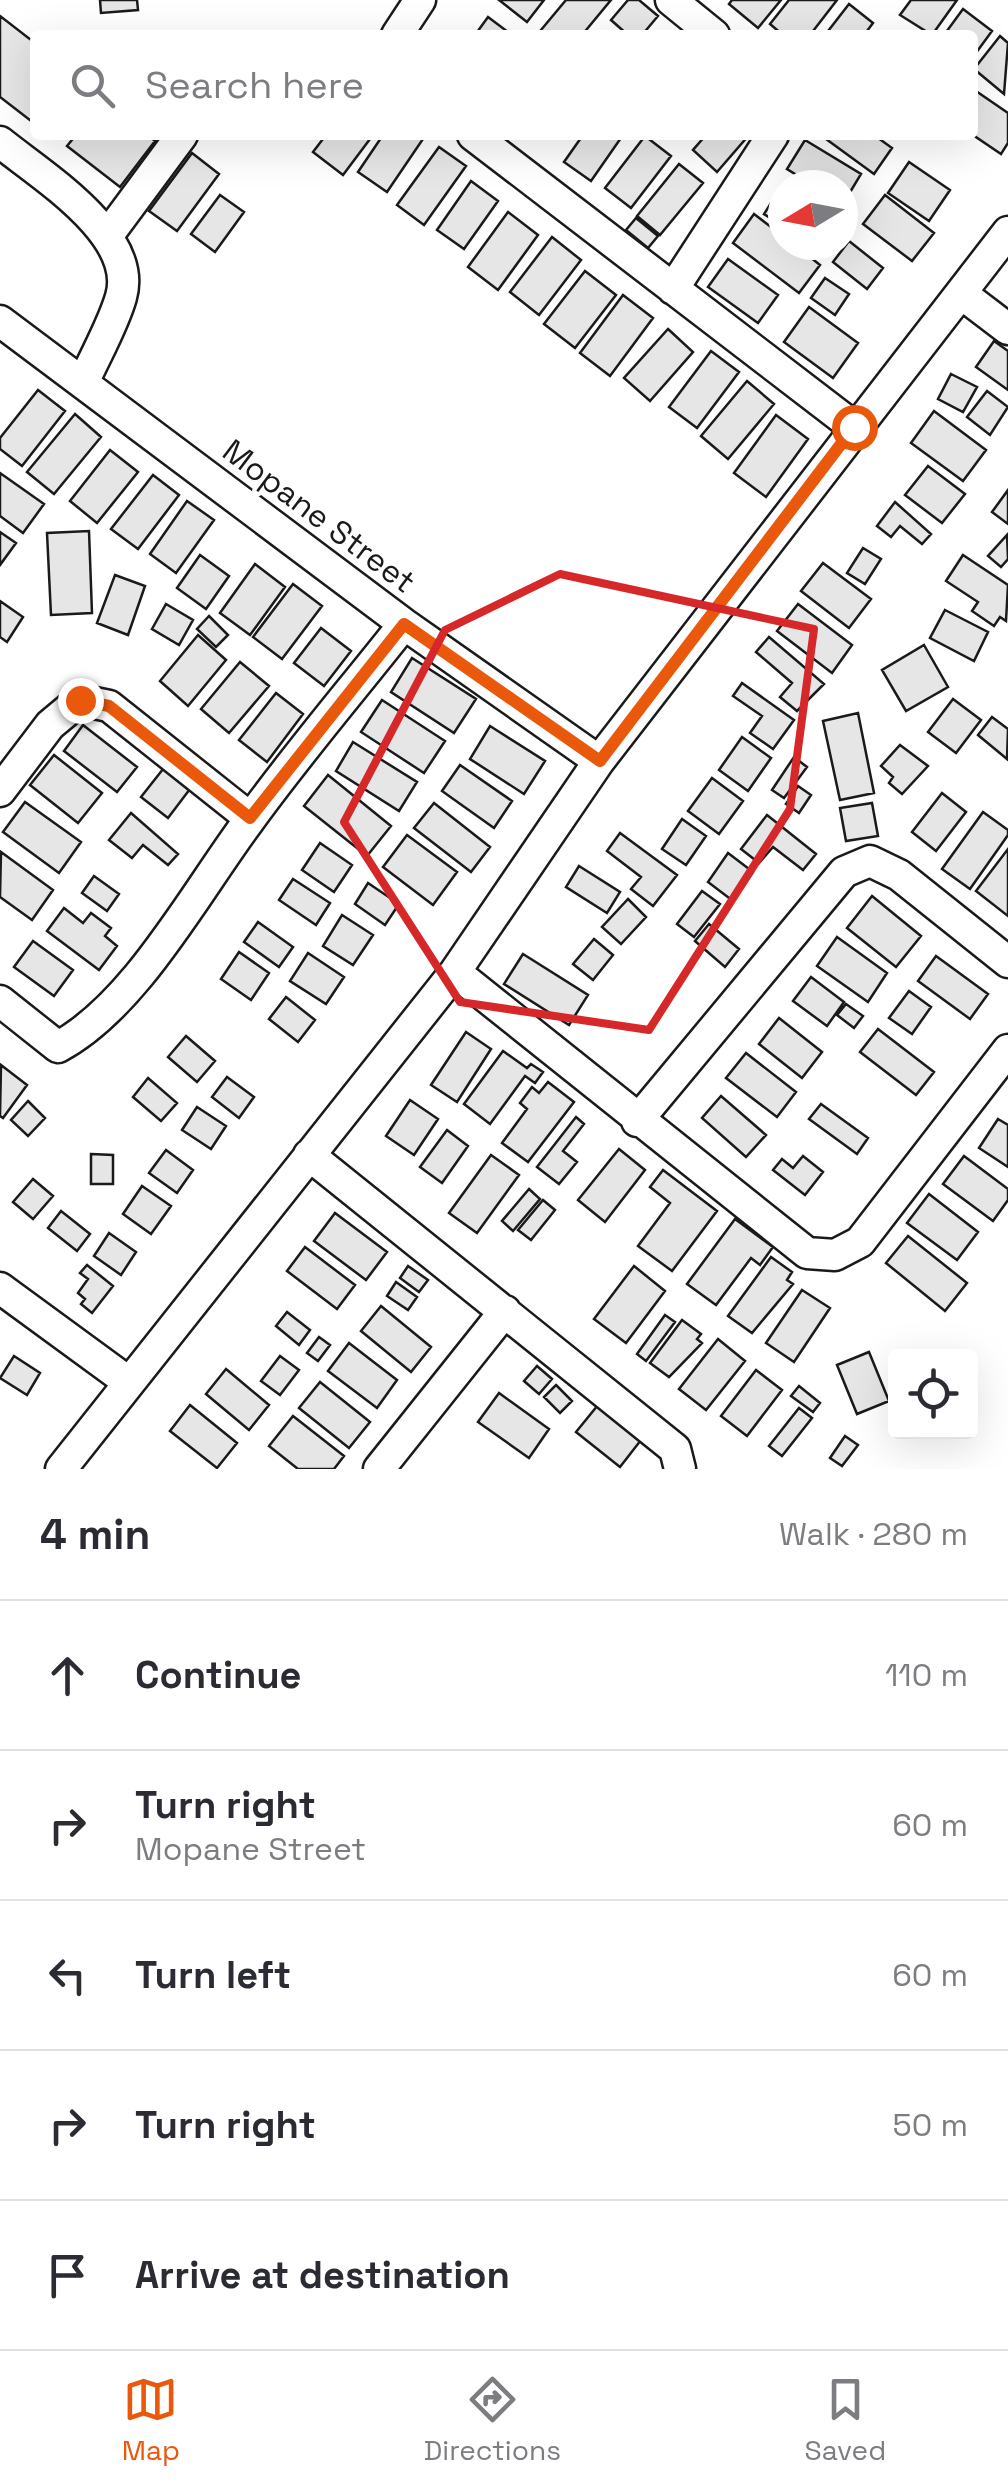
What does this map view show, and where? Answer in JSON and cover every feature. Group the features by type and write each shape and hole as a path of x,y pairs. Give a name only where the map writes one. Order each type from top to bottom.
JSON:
{"street":[{"path":"400,30 420,0"},
{"path":"672,0 708,30"},
{"path":"108,235 178,140"},
{"path":"479,140 854,427"},
{"path":"673,289 771,140"},
{"path":"0,142 108,235 122,257 122,294 84,381"},
{"path":"61,1469 455,972 600,761 1008,232"},
{"path":"962,294 1008,329"},
{"name":"Mopane Street","path":"6,339 84,381 404,624 600,761"},
{"path":"0,1000 58,1047 90,1030 122,996 250,818 404,624"},
{"path":"0,792 50,724 80,700 109,706 250,818"},
{"path":"637,1121 844,872 870,862 899,876 1008,962"},
{"path":"455,972 807,1254 836,1255 860,1242 1008,1050"},
{"path":"309,1156 675,1449 680,1469"},
{"path":"0,1288 127,1381"},
{"path":"379,1469 505,1310"}],"highlighted area":[{"path":"560,574 814,629 790,809 649,1030 460,1002 344,822 445,630"}],"building":[{"path":"100,0 137,0 138,10 101,13"},
{"path":"499,0 544,0 527,22"},
{"path":"566,0 611,0 586,30 541,30"},
{"path":"628,0 639,0 658,16 646,30 622,30 611,20"},
{"path":"732,0 781,0 758,28 729,4"},
{"path":"789,0 837,0 814,30 777,30 770,24"},
{"path":"911,0 957,0 936,30 924,30 900,15"},
{"path":"849,4 873,23 868,30 829,30"},
{"path":"963,9 992,31 978,50 978,30 948,30"},
{"path":"0,16 30,39 30,120 0,97"},
{"path":"488,17 505,30 479,30"},
{"path":"1000,36 1008,43 1004,94 978,72 978,64"},
{"path":"978,92 1008,113 1008,143 1001,154 978,138"},
{"path":"72,140 155,141 120,187 67,146"},
{"path":"322,140 369,140 343,175 313,152"},
{"path":"380,140 422,140 387,192 358,172"},
{"path":"579,140 620,140 591,181 564,162"},
{"path":"642,140 650,140 671,156 631,208 605,188"},
{"path":"702,140 745,140 717,172 693,150"},
{"path":"805,140 854,170 789,170"},
{"path":"827,140 881,140 892,148 874,174"},
{"path":"439,147 466,166 424,225 397,205"},
{"path":"192,153 219,174 177,231 149,211"},
{"path":"909,162 950,190 929,221 888,193"},
{"path":"679,164 703,183 660,235 637,216"},
{"path":"471,181 498,201 464,249 437,230"},
{"path":"220,195 244,212 215,252 191,234"},
{"path":"885,195 934,233 912,261 863,224"},
{"path":"508,212 538,235 498,290 468,267"},
{"path":"754,214 768,225 768,260 814,260 820,265 799,293 733,243"},
{"path":"636,218 658,236 648,248 626,230"},
{"path":"552,237 581,260 539,315 510,292"},
{"path":"858,248 883,268 867,289 833,262 858,260"},
{"path":"728,259 778,295 758,323 708,287"},
{"path":"585,271 616,295 575,348 544,324"},
{"path":"825,278 849,294 835,315 811,298"},
{"path":"623,295 653,318 610,376 580,353"},
{"path":"809,307 858,343 833,378 784,342"},
{"path":"668,329 693,352 650,401 624,378"},
{"path":"994,341 1008,351 1008,390 976,367"},
{"path":"711,351 739,372 697,428 669,407"},
{"path":"951,374 977,387 963,412 938,399"},
{"path":"747,381 774,404 728,459 701,436"},
{"path":"38,390 65,411 22,466 0,449 0,438"},
{"path":"987,391 1008,407 990,435 967,417"},
{"path":"934,411 986,450 963,481 911,443"},
{"path":"75,414 101,437 54,494 27,472"},
{"path":"776,415 808,439 766,497 734,473"},
{"path":"110,450 138,472 97,523 70,501"},
{"path":"928,466 965,494 942,523 905,495"},
{"path":"0,473 44,504 23,533 0,516"},
{"path":"153,475 179,495 138,549 111,529"},
{"path":"1008,490 1008,524 992,512"},
{"path":"187,501 214,520 176,573 150,554"},
{"path":"895,502 931,534 922,544 900,526 891,537 877,526"},
{"path":"89,531 92,613 51,615 47,533"},
{"path":"0,532 16,543 0,565"},
{"path":"1007,535 1008,559 1001,567 988,556"},
{"path":"863,548 881,559 865,584 847,573"},
{"path":"200,555 229,576 206,609 177,588"},
{"path":"963,555 1008,585 1006,621 1000,617 994,626 972,611 978,602 946,581"},
{"path":"823,563 871,599 849,628 801,591"},
{"path":"255,564 285,587 250,635 220,613"},
{"path":"115,575 145,586 128,635 97,623"},
{"path":"293,584 322,606 282,659 253,637"},
{"path":"0,601 23,617 7,642 0,637"},
{"path":"166,604 193,620 179,645 152,629"},
{"path":"798,604 852,645 832,673 777,631"},
{"path":"945,610 988,632 974,661 930,638"},
{"path":"209,616 228,635 216,647 197,629"},
{"path":"321,628 351,651 324,686 294,663"},
{"path":"198,635 226,660 188,706 160,681"},
{"path":"769,637 824,684 797,711 780,697 792,683 756,652"},
{"path":"924,645 948,687 906,711 882,670"},
{"path":"412,658 476,699 454,733 391,692"},
{"path":"240,662 269,686 229,733 201,709"},
{"path":"742,683 794,720 773,749 750,733 762,716 733,696"},
{"path":"276,693 303,714 267,762 239,740"},
{"path":"953,699 981,720 956,753 928,732"},
{"path":"382,700 445,741 424,773 361,732"},
{"path":"858,713 874,793 840,800 823,721"},
{"path":"992,717 1008,729 1007,759 978,735"},
{"path":"83,725 137,767 117,792 64,751"},
{"path":"490,726 545,761 524,794 470,759"},
{"path":"742,737 771,758 748,791 719,770"},
{"path":"353,742 417,782 399,811 336,771"},
{"path":"900,745 928,766 902,794 889,783 893,777 881,766"},
{"path":"54,755 102,793 78,823 30,785"},
{"path":"794,757 807,767 784,798 772,790"},
{"path":"167,764 193,785 168,818 141,797"},
{"path":"460,765 512,801 494,828 442,791"},
{"path":"328,775 391,826 367,856 304,806"},
{"path":"712,778 743,801 719,834 688,811"},
{"path":"798,786 811,795 799,813 786,804"},
{"path":"942,793 966,812 936,851 912,832"},
{"path":"25,802 81,842 59,873 3,832"},
{"path":"434,803 490,847 471,872 414,828"},
{"path":"872,803 878,836 846,841 840,808"},
{"path":"983,812 1008,830 1008,835 970,889 942,869"},
{"path":"131,813 178,854 168,865 143,845 132,858 109,840"},
{"path":"767,815 816,854 803,870 773,847 759,863 741,849"},
{"path":"682,819 706,836 686,865 662,849"},
{"path":"620,833 677,875 653,906 631,889 641,877 607,851"},
{"path":"407,835 457,872 433,905 383,867"},
{"path":"320,843 352,865 334,892 302,870"},
{"path":"1008,849 1008,916 976,891"},
{"path":"1,852 53,890 32,920 0,897"},
{"path":"728,853 753,872 733,901 708,882"},
{"path":"579,866 620,892 607,913 566,887"},
{"path":"94,876 119,894 107,911 82,893"},
{"path":"293,879 330,903 316,925 279,900"},
{"path":"368,883 399,904 385,925 355,904"},
{"path":"702,891 720,904 694,937 677,924"},
{"path":"872,896 921,936 896,967 847,928"},
{"path":"628,899 646,917 621,944 602,927"},
{"path":"64,908 83,923 91,913 111,928 105,936 117,946 99,970 47,931"},
{"path":"342,915 373,935 353,965 323,946"},
{"path":"258,922 293,947 279,967 244,942"},
{"path":"709,924 739,949 725,967 695,941"},
{"path":"837,937 887,973 868,1002 817,966"},
{"path":"594,939 613,955 593,980 573,964"},
{"path":"33,941 73,970 54,996 14,967"},
{"path":"239,952 269,973 251,1000 221,979"},
{"path":"308,953 344,977 326,1004 290,981"},
{"path":"523,954 588,995 569,1025 504,984"},
{"path":"936,956 988,994 970,1019 918,981"},
{"path":"811,977 844,1002 827,1026 793,1001"},
{"path":"909,991 931,1007 912,1034 889,1018"},
{"path":"286,997 315,1020 298,1042 269,1019"},
{"path":"846,1004 863,1016 854,1028 837,1015"},
{"path":"779,1018 822,1052 802,1078 759,1044"},
{"path":"878,1029 934,1072 916,1095 860,1052"},
{"path":"466,1032 491,1049 457,1102 431,1085"},
{"path":"186,1036 215,1061 197,1082 168,1057"},
{"path":"503,1051 527,1068 531,1064 543,1072 535,1083 525,1076 490,1124 464,1104"},
{"path":"746,1053 796,1092 777,1117 726,1078"},
{"path":"1,1065 27,1085 3,1118 0,1116"},
{"path":"227,1077 254,1097 239,1118 212,1097"},
{"path":"148,1078 177,1103 161,1121 133,1097"},
{"path":"548,1082 574,1102 528,1162 502,1143 527,1109 520,1103 532,1087 539,1093"},
{"path":"721,1096 766,1135 746,1157 702,1118"},
{"path":"410,1100 438,1119 414,1155 386,1136"},
{"path":"28,1101 45,1118 28,1136 11,1120"},
{"path":"821,1104 868,1138 857,1154 809,1119"},
{"path":"197,1107 226,1126 211,1149 182,1130"},
{"path":"576,1117 584,1124 563,1151 577,1162 559,1184 537,1167"},
{"path":"998,1119 1008,1125 1008,1167 979,1148"},
{"path":"447,1130 468,1146 442,1183 420,1167"},
{"path":"619,1149 645,1170 605,1222 578,1200"},
{"path":"166,1150 193,1170 177,1193 149,1173"},
{"path":"91,1154 113,1155 113,1184 91,1184"},
{"path":"491,1155 519,1175 477,1233 449,1213"},
{"path":"803,1156 823,1172 805,1195 773,1170 782,1159 793,1168"},
{"path":"964,1156 1008,1189 1008,1200 993,1221 943,1184"},
{"path":"663,1170 717,1211 672,1271 638,1246 670,1203 650,1187"},
{"path":"33,1179 53,1196 33,1219 13,1202"},
{"path":"142,1186 171,1206 151,1234 123,1214"},
{"path":"529,1189 540,1199 513,1231 502,1221"},
{"path":"929,1194 978,1232 957,1260 907,1223"},
{"path":"543,1200 555,1210 531,1240 518,1230"},
{"path":"61,1211 90,1234 77,1251 48,1228"},
{"path":"335,1213 387,1252 366,1280 314,1241"},
{"path":"735,1219 773,1247 760,1265 751,1258 716,1305 687,1284"},
{"path":"109,1233 136,1252 121,1275 94,1256"},
{"path":"908,1236 967,1283 945,1311 886,1263"},
{"path":"305,1247 355,1285 337,1309 287,1271"},
{"path":"771,1257 792,1272 787,1280 793,1284 752,1333 728,1316"},
{"path":"87,1265 113,1286 92,1313 81,1304 85,1299 78,1293 88,1279 80,1273"},
{"path":"408,1266 428,1280 419,1292 400,1278"},
{"path":"634,1266 665,1291 626,1343 594,1319"},
{"path":"396,1282 417,1297 408,1310 387,1296"},
{"path":"802,1290 830,1308 794,1362 766,1343"},
{"path":"381,1306 431,1347 411,1372 361,1331"},
{"path":"287,1312 310,1330 299,1345 276,1326"},
{"path":"665,1315 675,1322 646,1361 637,1354"},
{"path":"682,1320 701,1334 697,1339 702,1343 669,1377 650,1363"},
{"path":"319,1337 330,1345 318,1361 307,1353"},
{"path":"718,1339 745,1361 706,1410 679,1389"},
{"path":"349,1343 397,1380 377,1408 328,1371"},
{"path":"869,1352 888,1401 857,1414 837,1365"},
{"path":"14,1356 40,1373 27,1395 0,1378"},
{"path":"280,1356 299,1370 280,1395 261,1381"},
{"path":"537,1366 552,1379 539,1394 524,1381"},
{"path":"226,1369 269,1405 249,1430 206,1394"},
{"path":"756,1370 782,1390 747,1436 721,1416"},
{"path":"320,1382 370,1422 349,1448 299,1408"},
{"path":"556,1385 572,1401 560,1413 544,1397"},
{"path":"799,1386 820,1403 813,1412 791,1396"},
{"path":"499,1393 549,1429 529,1458 478,1422"},
{"path":"190,1405 237,1443 217,1468 170,1431"},
{"path":"598,1405 641,1440 620,1467 576,1432"},
{"path":"799,1408 812,1418 782,1456 769,1446"},
{"path":"293,1416 344,1456 334,1469 298,1469 269,1446"},
{"path":"845,1436 858,1445 842,1466 830,1458"}],"route":[{"path":"80,700 109,706 250,818 404,624 600,761 854,427"}]}
